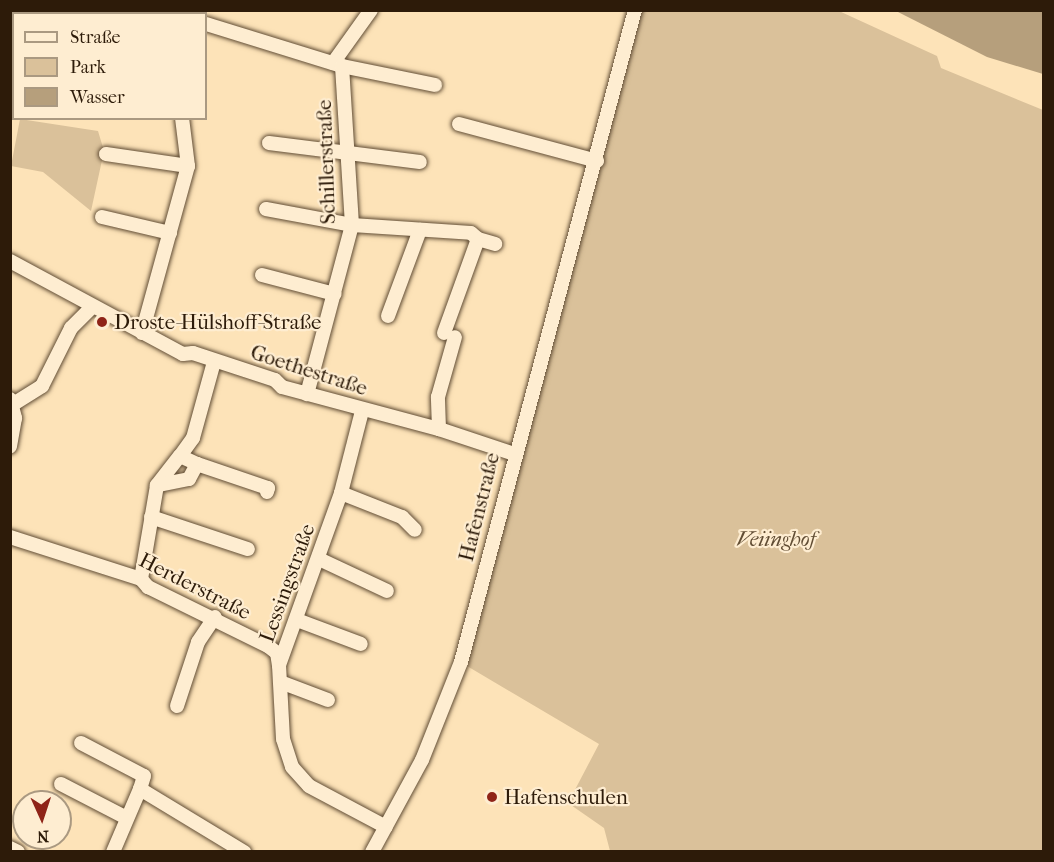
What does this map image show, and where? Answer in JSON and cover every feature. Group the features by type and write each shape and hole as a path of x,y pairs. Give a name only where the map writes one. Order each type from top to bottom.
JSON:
{"street":[{"path":"337,65 371,10"},
{"name":"Hafenstraße","path":"372,852 422,760 461,662 514,454 597,161 635,10"},
{"path":"207,24 337,65 435,85"},
{"name":"Schillerstraße","path":"307,394 352,225 349,154 337,65"},
{"path":"142,333 189,166 182,120"},
{"path":"459,124 597,161"},
{"path":"269,143 420,162"},
{"path":"106,154 189,166"},
{"path":"266,209 352,225 458,232 495,244"},
{"path":"102,217 170,233"},
{"path":"388,316 420,230"},
{"path":"439,429 438,397 450,335 477,239"},
{"name":"Goethestraße","path":"10,261 78,295 91,308 183,354 362,411 439,429 514,454"},
{"path":"262,275 335,294"},
{"path":"11,440 13,401 42,386 71,327 91,308"},
{"path":"141,579 157,485 180,456 197,428 214,362"},
{"name":"Lessingstraße","path":"362,411 341,493 279,665 283,683 283,739 292,767 309,786 386,827"},
{"path":"180,456 267,488 267,492"},
{"path":"157,485 189,479 197,464"},
{"path":"341,493 402,518 415,530"},
{"path":"151,517 248,549"},
{"name":"Herderstraße","path":"10,537 141,579 148,587 215,617 268,646 277,653 279,665"},
{"path":"319,559 387,591"},
{"path":"177,706 198,642 215,617"},
{"path":"297,620 361,644"},
{"path":"283,683 328,700"},
{"path":"81,743 144,776 113,852"},
{"path":"61,784 128,818"},
{"path":"140,789 244,852"},
{"path":"10,848 18,852"}],"green space":[{"name":"Veiinghof","path":"634,11 839,11 937,56 941,68 1043,110 1043,851 610,851 604,828 568,803 599,744 467,666"},
{"path":"20,120 98,131 104,151 91,211 43,172 11,166"}],"water":[{"path":"896,11 1043,11 1043,74 987,57"}],"place":[{"name":"Droste-Hülshoff-Straße","path":"102,322"},
{"name":"Hafenschulen","path":"492,797"}]}
